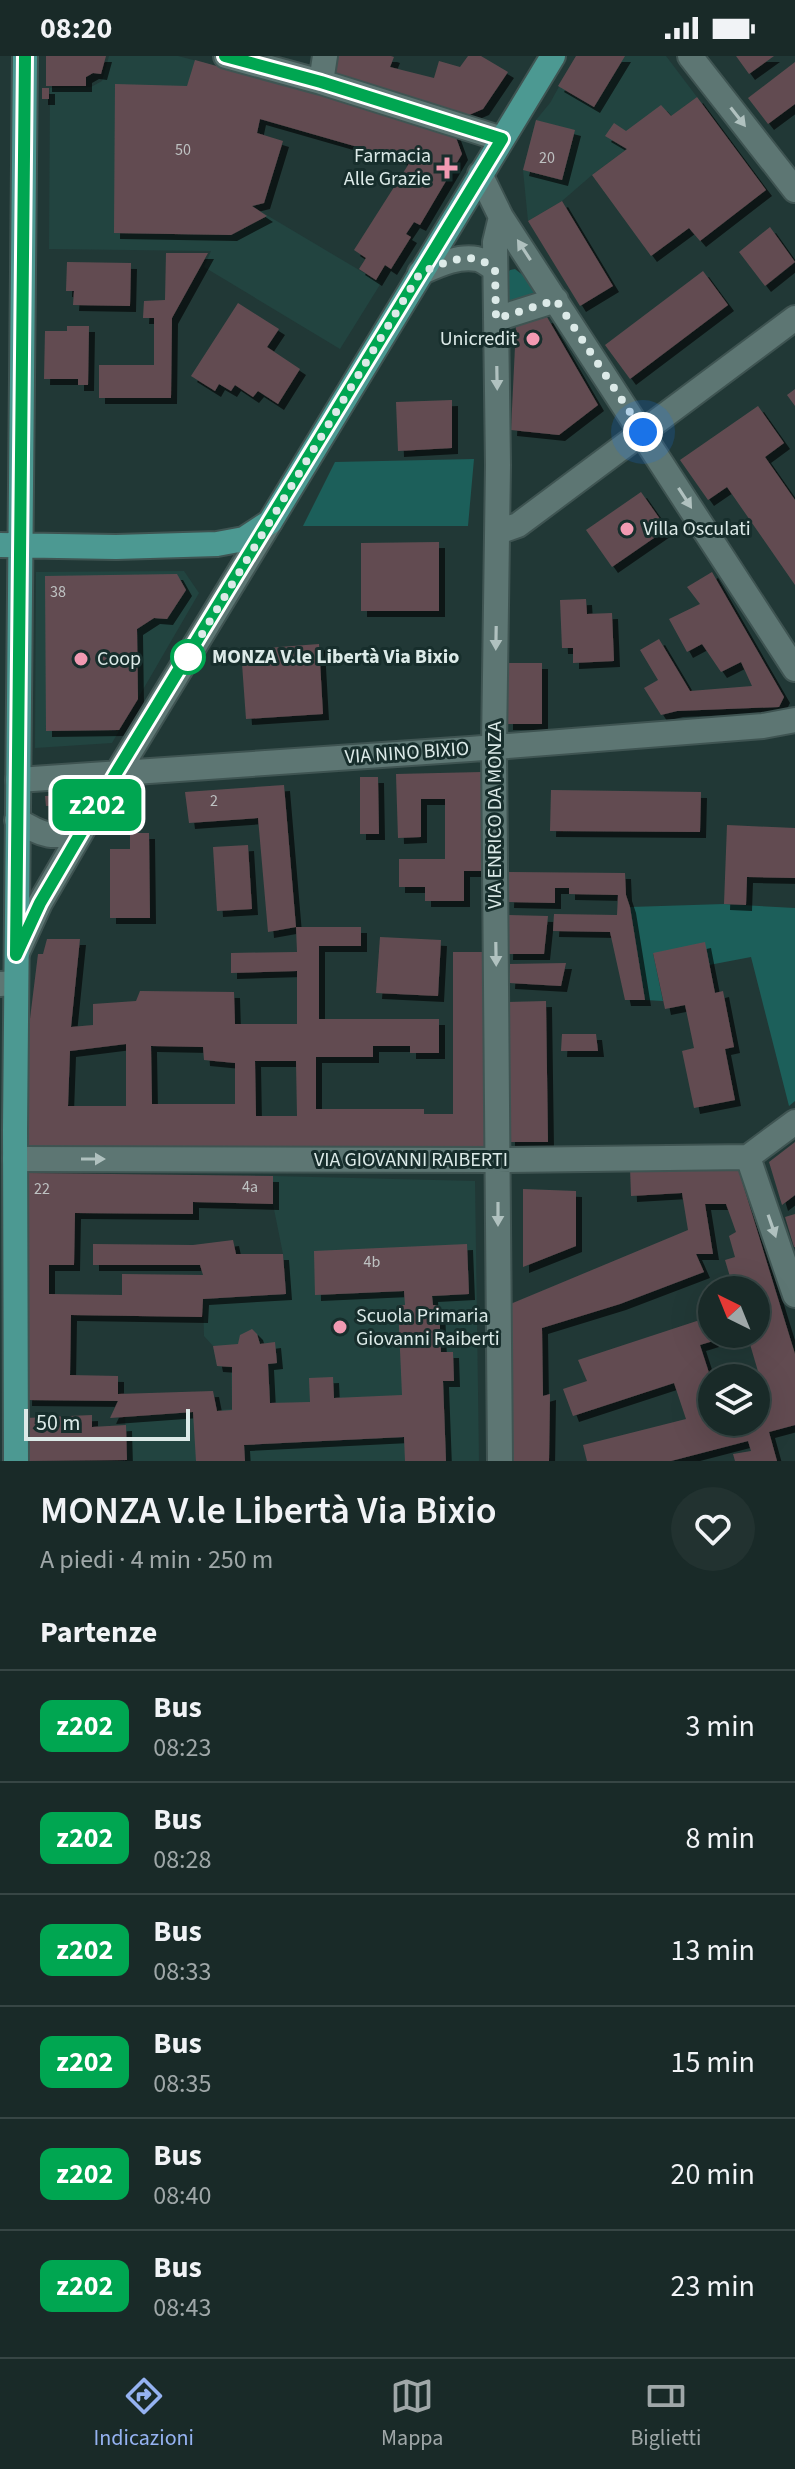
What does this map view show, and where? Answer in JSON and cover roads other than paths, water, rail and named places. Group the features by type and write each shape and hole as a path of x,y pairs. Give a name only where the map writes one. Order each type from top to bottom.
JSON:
{"main road":[{"path":"16,1461 15,1159 8,983 16,955 18,780 10,545 25,56"},
{"path":"10,545 116,547 227,543 252,535 270,522 553,56"}],"street":[{"path":"226,56 321,82 502,139"},
{"path":"321,82 325,56"},
{"path":"690,56 795,190"},
{"path":"480,174 501,217 795,669"},
{"name":"VIA ENRICO DA MONZA","path":"500,1461 494,747 498,532 495,242 501,217"},
{"path":"420,273 462,259 478,259 495,269"},
{"path":"496,319 556,300"},
{"path":"498,532 518,525 795,318"},
{"path":"16,955 40,903 83,829 270,522"},
{"name":"VIA NINO BIXIO","path":"18,780 494,747 763,726 795,720"},
{"path":"17,820 40,834 57,836 83,829"},
{"path":"795,1122 748,1157 795,1295"},
{"name":"VIA GIOVANNI RAIBERTI","path":"15,1159 748,1157"}],"place":[{"name":"Farmacia Alle Grazie","path":"447,168"},
{"name":"Unicredit","path":"533,339"},
{"name":"Villa Osculati","path":"627,529"},
{"name":"MONZA V.le Libertà Via Bixio","path":"188,657"},
{"name":"Coop","path":"81,659"},
{"name":"Scuola Primaria Giovanni Raiberti","path":"340,1327"}]}
